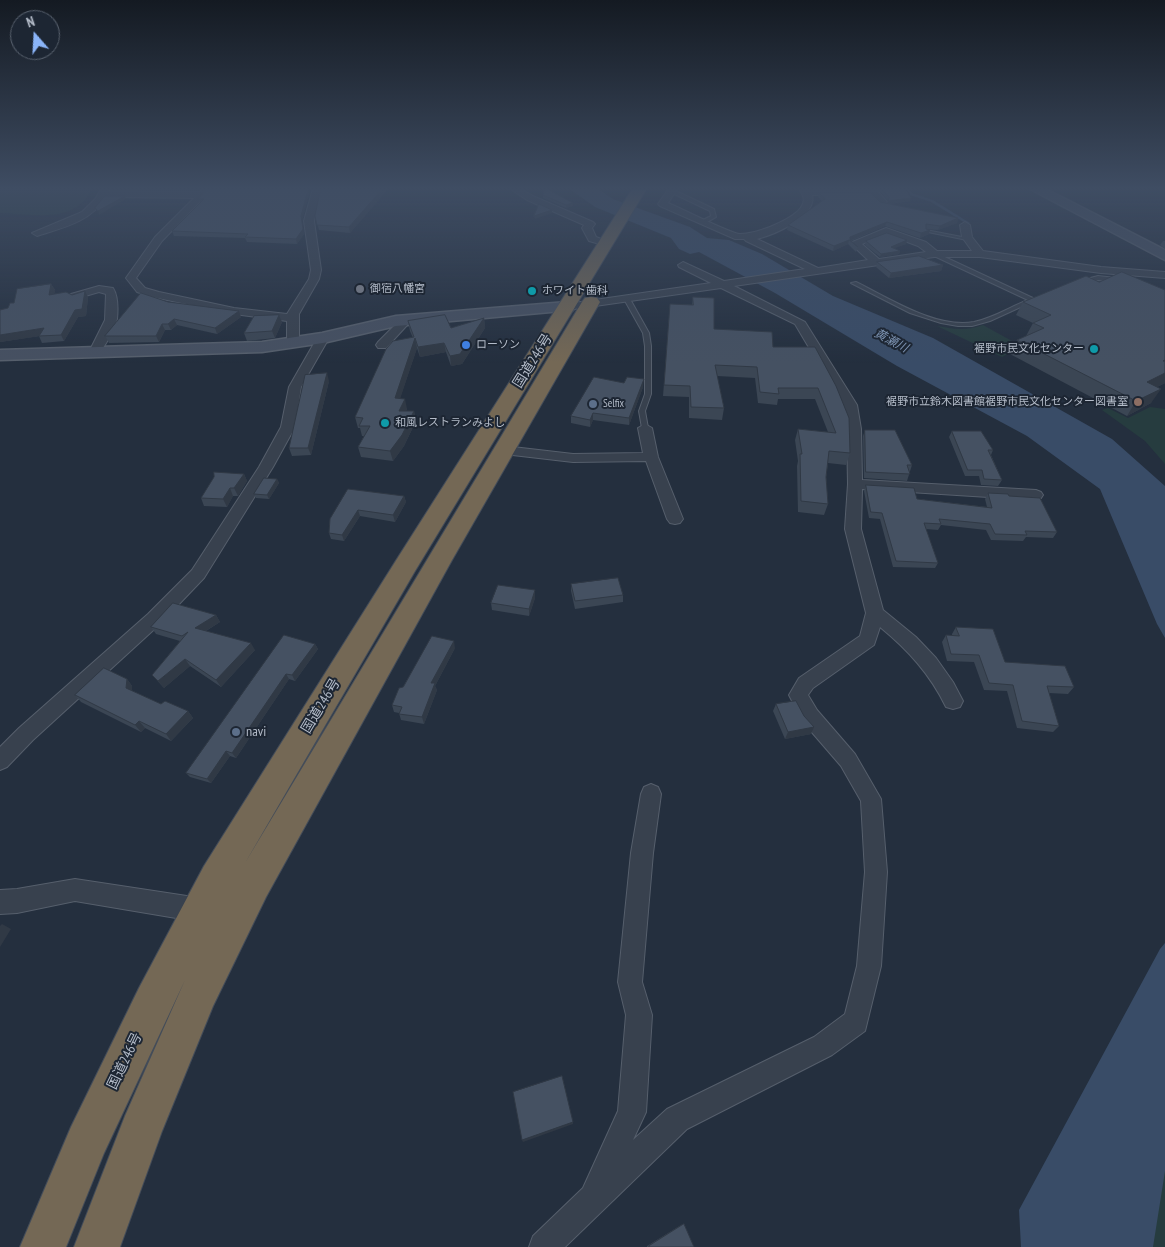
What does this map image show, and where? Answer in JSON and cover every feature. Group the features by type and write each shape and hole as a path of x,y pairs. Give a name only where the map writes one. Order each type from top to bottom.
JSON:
{"highway":[{"name":"国道246号","path":"43,1247 86,1142 153,1002 218,878 406,565 616,246"},
{"name":"国道246号","path":"96,1247 140,1131 199,994 253,884 504,450 578,305"}],"street":[{"path":"153,246 132,278 141,290 234,311 293,318"},
{"path":"293,343 293,314 314,279 316,270 313,246"},
{"path":"765,246 815,270"},
{"path":"859,246 876,262"},
{"path":"925,246 934,254"},
{"path":"973,246 980,254"},
{"path":"1146,246 1165,256"},
{"path":"0,355 240,348 293,343 406,320 627,299 934,254 980,254 1101,270 1165,275"},
{"path":"544,1247 677,1119 823,1046 856,1022 869,966 876,872 870,799 848,760 810,716 798,695 806,683 868,640 875,613 853,529 855,484 854,429 850,405 799,322 683,265"},
{"path":"75,296 99,289 109,290 111,294 111,320 95,352"},
{"path":"382,345 406,320"},
{"path":"0,761 26,734 154,619 198,574 266,467 288,427 295,387 323,338"},
{"path":"645,428 652,456 675,519"},
{"path":"504,450 573,458 652,456"},
{"path":"855,484 1036,495"},
{"path":"875,613 912,642 930,661 954,702"},
{"path":"593,1199 632,1112 639,1015 630,982 642,853 651,794"},
{"path":"0,902 17,901 75,890 200,910"}],"lane":[{"path":"934,254 1032,300"},
{"path":"1077,283 1098,278 1118,280 1126,284"},
{"path":"854,282 938,322 954,324 980,322 1041,297"},
{"path":"627,299 646,334 648,346 648,394 642,411 645,428"}],"green space":[{"path":"983,325 1021,346 1002,357 937,326 960,329"},
{"path":"1150,407 1165,409 1165,464 1145,441 1102,410 1108,408 1128,418"},
{"path":"1165,1156 1165,1247 1148,1247"}],"water":[{"name":"黄瀬川","path":"677,246 744,246 762,254 833,296 933,338 1112,439 1165,486 1165,638 1157,624 1100,489 1027,436 897,366 775,293 699,252 690,254"},
{"path":"1165,943 1165,1171 1153,1247 1021,1247 1019,1210 1160,949"}],"building":[{"path":"872,246 893,246 891,247 900,251 881,254"},
{"path":"919,256 943,265 891,273 877,262"},
{"name":"裾野市民文化センター","path":"1122,272 1165,290 1165,360 1163,361 1165,361 1165,373 1147,382 1161,389 1136,401 1017,340 1044,328 1033,323 1051,315 1023,302 1086,276 1099,282"},
{"path":"51,284 49,295 66,292 72,295 85,291 82,309 75,310 61,335 39,336 44,328 0,335 0,310 8,308 10,303 14,303 17,289"},
{"path":"141,293 168,302 239,311 215,328 174,319 168,324 162,324 156,336 105,336"},
{"path":"693,297 714,298 714,329 772,332 773,347 815,347 836,386 849,418 850,453 829,451 826,477 828,504 801,501 800,454 802,454 798,429 836,433 818,388 778,388 779,394 760,392 757,367 715,365 724,408 691,407 690,386 664,385 670,304 693,305"},
{"path":"279,315 272,331 244,333 254,316"},
{"path":"445,315 451,328 484,318 460,354 450,356 444,343 418,347 415,338 395,398 405,399 399,411 414,411 402,435 390,451 358,447 370,426 359,426 363,418 355,417 386,349 393,341 414,337 408,321"},
{"path":"327,373 308,448 289,448 305,375"},
{"path":"594,377 624,383 627,377 644,379 629,418 593,413 590,420 571,416"},
{"path":"865,430 895,430 912,465 907,465 910,474 866,472"},
{"path":"952,431 981,431 993,450 988,450 1002,480 984,479 982,470 968,470"},
{"path":"214,472 244,474 234,488 230,488 223,499 201,498 214,477"},
{"path":"264,478 277,479 267,495 254,494"},
{"path":"866,485 914,488 917,499 992,508 988,493 1040,498 1057,532 1025,531 1027,535 995,534 990,524 939,519 941,524 924,523 938,563 896,561 882,513 871,512"},
{"path":"348,489 404,496 393,515 358,510 342,535 329,533 330,519"},
{"path":"618,578 623,595 575,601 571,584"},
{"path":"498,585 535,590 529,609 491,603"},
{"path":"173,603 216,615 195,628 251,643 216,680 185,659 158,681 152,675 188,632 182,636 151,627"},
{"path":"956,627 993,629 1005,662 1065,666 1074,687 1047,686 1059,726 1022,721 1013,685 989,683 979,655 951,654 946,635 959,636"},
{"path":"284,635 315,644 292,675 286,674 232,753 226,751 207,779 186,773"},
{"path":"432,636 454,641 431,683 435,683 422,717 399,714 402,707 392,705 399,688 403,687"},
{"path":"104,668 127,679 126,688 161,704 165,701 188,711 166,734 139,721 135,725 75,695"},
{"path":"796,701 804,716 814,727 788,732 776,704"},
{"path":"562,1076 573,1122 522,1140 513,1092"},
{"path":"684,1224 694,1247 649,1247 649,1246"}],"place":[{"name":"御宿八幡宮","path":"360,289"},
{"name":"ホワイト歯科","path":"532,291"},
{"name":"ローソン","path":"466,345"},
{"name":"裾野市民文化センター","path":"1094,349"},
{"name":"裾野市立鈴木図書館裾野市民文化センター図書室","path":"1138,402"},
{"name":"Selfix","path":"593,404"},
{"name":"和風レストランみよし","path":"385,423"},
{"name":"navi","path":"236,732"}]}
